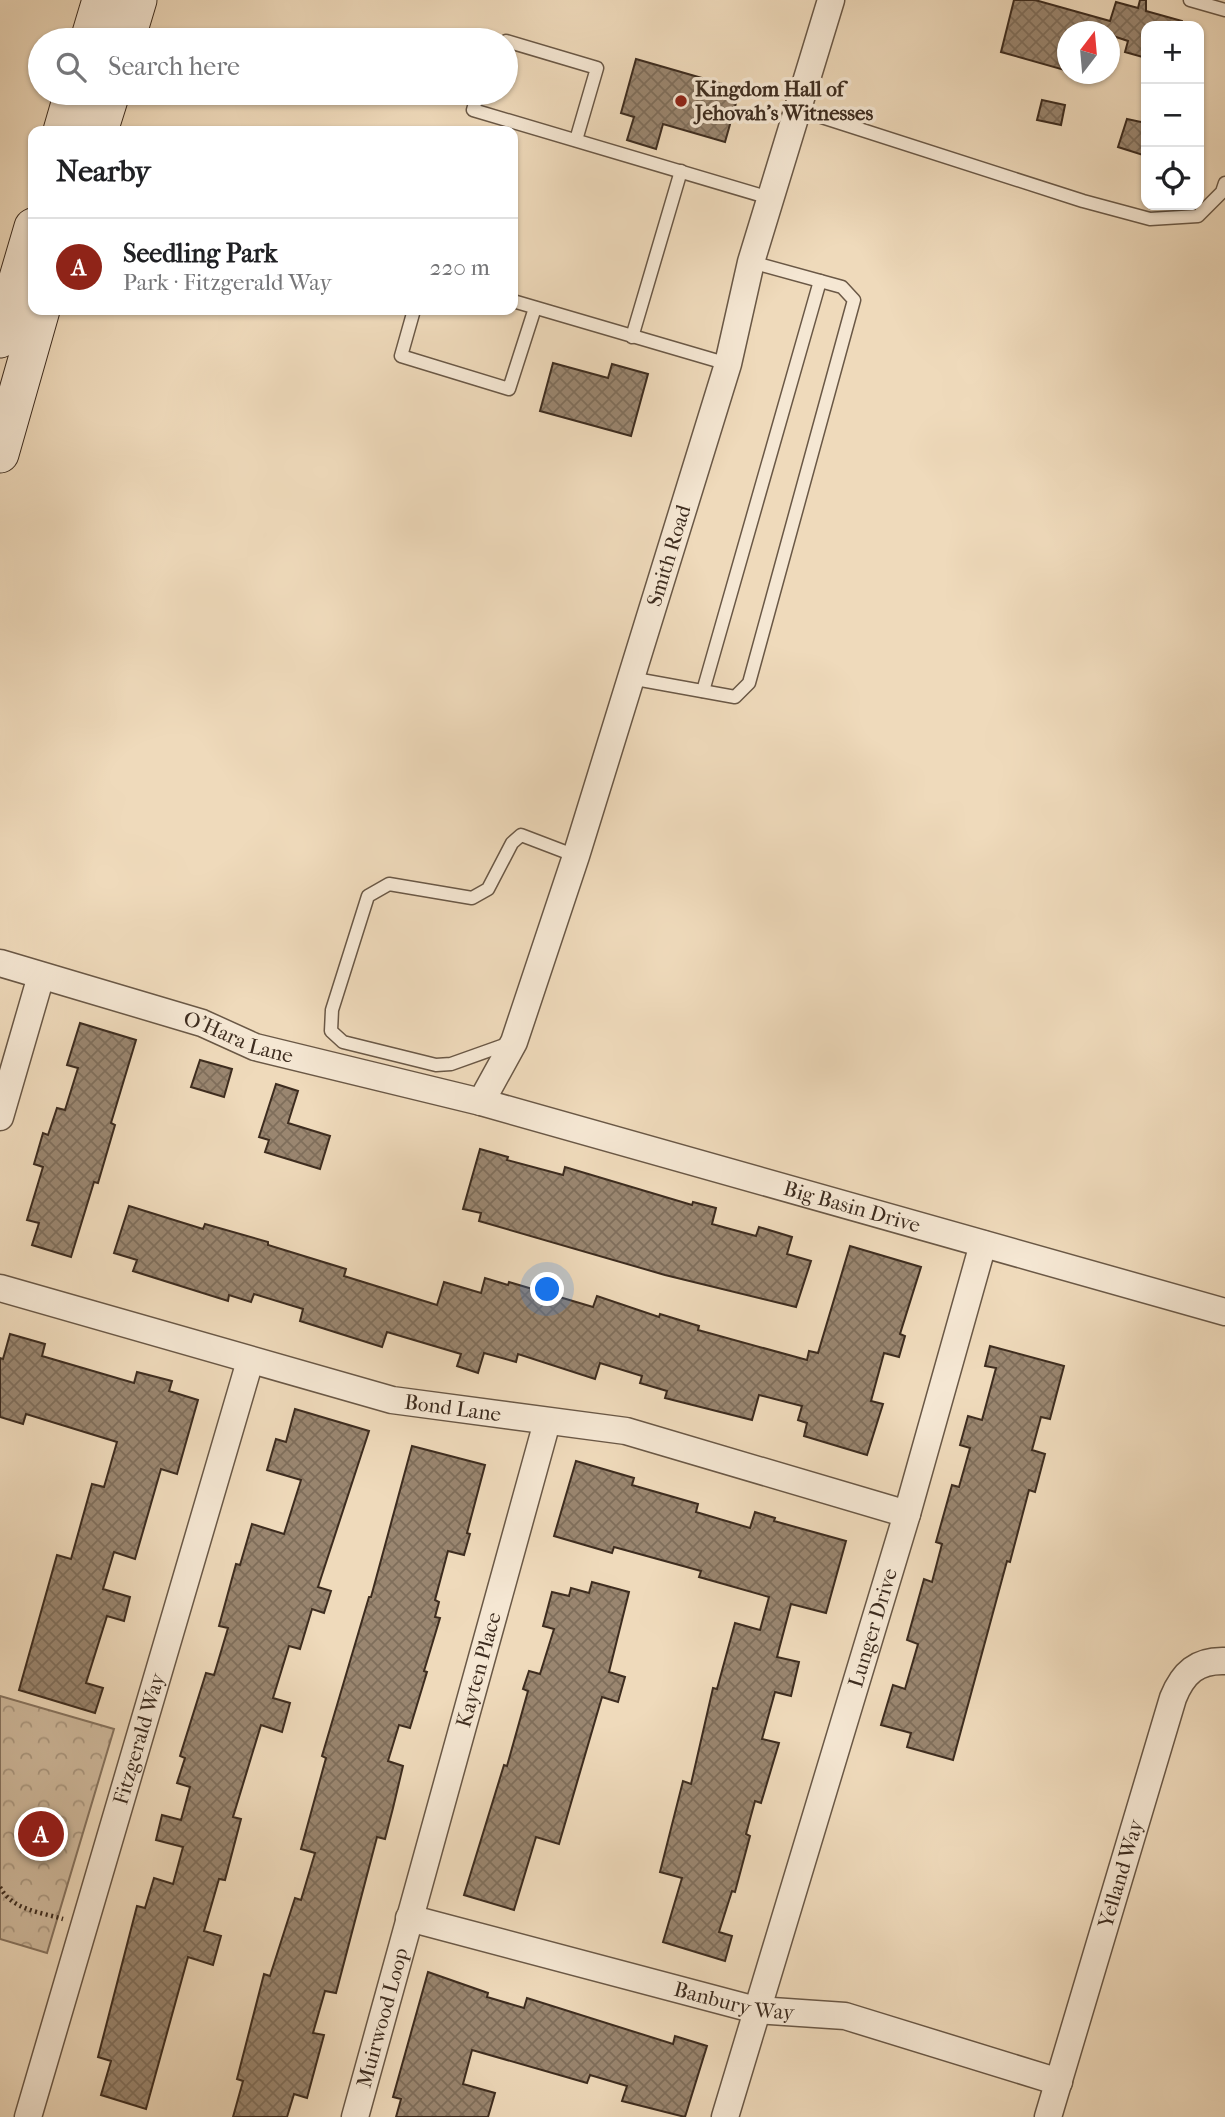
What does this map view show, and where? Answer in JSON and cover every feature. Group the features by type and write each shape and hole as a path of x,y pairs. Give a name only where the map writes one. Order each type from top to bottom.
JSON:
{"street":[{"path":"93,28 101,0"},
{"path":"130,28 138,0"},
{"name":"Smith Road","path":"481,1102 514,1042 576,856 728,364 751,262 773,199 831,0"},
{"path":"63,126 70,105"},
{"path":"101,126 107,105"},
{"path":"0,454 28,262"},
{"path":"0,339 22,302"},
{"name":"O'Hara Lane","path":"0,963 202,1023 254,1047 481,1102"},
{"path":"0,1117 41,976"},
{"name":"Big Basin Drive","path":"481,1102 1225,1312"},
{"name":"Lunger Drive","path":"756,2010 907,1514 983,1244"},
{"name":"Bond Lane","path":"0,1288 392,1400 626,1431 907,1514"},
{"name":"Fitzgerald Way","path":"28,2117 250,1361"},
{"name":"Kayten Place","path":"409,1918 547,1422"},
{"name":"Yelland Way","path":"1048,2117 1173,1698 1181,1679 1194,1667 1210,1661 1225,1661"},
{"name":"Banbury Way","path":"409,1918 756,2010 845,2016 1059,2082"},
{"name":"Muirwood Loop","path":"355,2117 409,1918"},
{"path":"725,2117 756,2010"}],"lane":[{"path":"1190,0 1221,6"},
{"path":"518,44 597,68 576,140"},
{"path":"475,105 474,110 509,126"},
{"path":"800,110 1083,201 1150,219 1198,216 1222,192 1225,183"},
{"path":"518,128 576,140 773,199"},
{"path":"632,337 681,171"},
{"path":"630,678 735,697 748,682 854,300 842,287 751,262"},
{"path":"703,691 820,281"},
{"path":"518,303 728,364"},
{"path":"413,315 401,356 509,389 535,308"},
{"path":"514,1042 451,1064 436,1065 343,1042 331,1031 332,1010 368,896 389,884 472,898 488,889 512,843 521,835 576,856"}],"path":[{"path":"0,1887 10,1901 18,1906 84,1925"}],"green space":[{"path":"0,1696 114,1729 47,1953 0,1939"}],"building":[{"path":"1014,0 1035,0 1110,21 1057,21 1057,68 1001,52"},
{"path":"1140,0 1146,0 1146,11 1182,21 1141,21 1141,57 1125,52 1128,41 1120,38 1120,21 1110,21 1116,2 1138,8"},
{"name":"Kingdom Hall of Jehovah's Witnesses","path":"636,59 740,89 725,142 663,124 656,149 627,140 634,117 621,113"},
{"path":"1042,100 1065,105 1061,125 1037,120"},
{"path":"1127,119 1141,122 1141,154 1118,147"},
{"path":"553,363 608,378 612,364 648,374 631,436 540,411"},
{"path":"80,1023 136,1040 111,1123 115,1125 98,1183 94,1182 71,1257 32,1245 39,1223 27,1220 43,1167 34,1164 43,1133 48,1135 57,1108 65,1110 78,1068 67,1065"},
{"path":"200,1060 232,1069 224,1097 191,1087"},
{"path":"276,1084 298,1091 288,1123 330,1136 320,1169 265,1152 269,1140 259,1137"},
{"path":"480,1149 508,1157 507,1160 563,1175 565,1167 692,1205 693,1202 716,1208 712,1224 756,1236 759,1227 792,1237 787,1254 811,1261 796,1307 665,1275 479,1221 481,1213 463,1209"},
{"path":"129,1206 203,1229 205,1224 268,1242 268,1245 346,1269 344,1276 437,1305 444,1282 481,1293 485,1278 508,1285 509,1282 593,1307 597,1296 659,1317 660,1314 699,1326 698,1330 807,1360 809,1351 818,1353 850,1246 921,1267 900,1334 905,1336 899,1357 884,1353 871,1401 883,1404 867,1455 804,1436 807,1423 798,1420 802,1406 759,1395 752,1420 665,1398 667,1391 640,1383 642,1376 600,1363 595,1379 518,1354 516,1362 484,1353 478,1373 457,1366 461,1354 387,1332 382,1347 300,1321 303,1309 254,1294 251,1302 229,1295 228,1301 133,1271 137,1260 114,1253"},
{"path":"10,1334 45,1344 42,1356 134,1383 137,1372 172,1381 169,1391 198,1400 177,1474 161,1469 135,1559 114,1552 103,1589 130,1597 124,1621 107,1616 86,1683 103,1688 95,1713 19,1690 57,1555 71,1559 92,1484 104,1487 117,1442 26,1414 23,1424 0,1417 0,1358 3,1359"},
{"path":"990,1346 1064,1366 1050,1419 1041,1417 1032,1450 1045,1454 1035,1492 1029,1490 1010,1562 1007,1561 953,1760 907,1747 911,1733 881,1725 893,1685 905,1689 918,1644 907,1640 924,1579 932,1582 942,1544 936,1542 952,1485 959,1487 970,1448 960,1445 968,1416 982,1420 996,1368 985,1366"},
{"path":"295,1409 369,1431 318,1587 331,1591 324,1613 312,1609 300,1649 289,1646 273,1698 290,1703 282,1732 261,1725 233,1817 241,1819 225,1880 219,1879 204,1931 221,1936 213,1965 188,1957 146,2109 101,2095 111,2061 98,2057 137,1906 145,1908 154,1878 173,1884 183,1847 156,1840 162,1815 181,1820 190,1787 177,1783 185,1758 180,1756 206,1673 214,1675 228,1628 219,1626 236,1564 240,1565 252,1524 284,1534 301,1480 267,1470 276,1439 286,1442"},
{"path":"412,1446 485,1465 467,1533 470,1534 464,1555 448,1551 435,1600 439,1602 435,1617 440,1618 424,1671 427,1672 410,1728 399,1725 388,1761 403,1766 393,1808 385,1839 377,1837 336,1993 325,1991 313,2033 324,2035 307,2098 294,2094 287,2117 233,2117 243,2081 237,2079 264,1974 270,1976 295,1898 301,1900 315,1853 301,1849 326,1758 322,1756 371,1597"},
{"path":"576,1461 634,1478 632,1485 698,1504 696,1512 750,1528 755,1512 775,1518 774,1521 846,1541 826,1613 791,1604 777,1657 799,1662 791,1696 775,1692 762,1739 779,1743 761,1803 755,1801 746,1834 750,1836 735,1892 732,1891 719,1932 732,1936 725,1961 663,1942 682,1878 660,1872 683,1781 691,1784 713,1688 717,1689 735,1623 760,1630 769,1597 699,1577 701,1571 614,1547 612,1553 554,1536"},
{"path":"592,1582 629,1592 609,1672 625,1677 618,1702 602,1697 559,1844 536,1837 514,1910 464,1895 504,1765 507,1766 528,1691 523,1689 529,1671 540,1674 554,1629 543,1626 552,1592 569,1596 571,1588 589,1593"},
{"path":"428,1972 488,1993 487,1997 524,2008 527,1998 673,2044 675,2036 707,2046 685,2117 622,2101 627,2086 590,2075 587,2083 472,2050 463,2084 495,2093 488,2117 396,2117 401,2099 393,2097"}],"place":[{"name":"Kingdom Hall of Jehovah's Witnesses","path":"681,101"},
{"name":"Seedling Park","path":"41,1834"}]}
